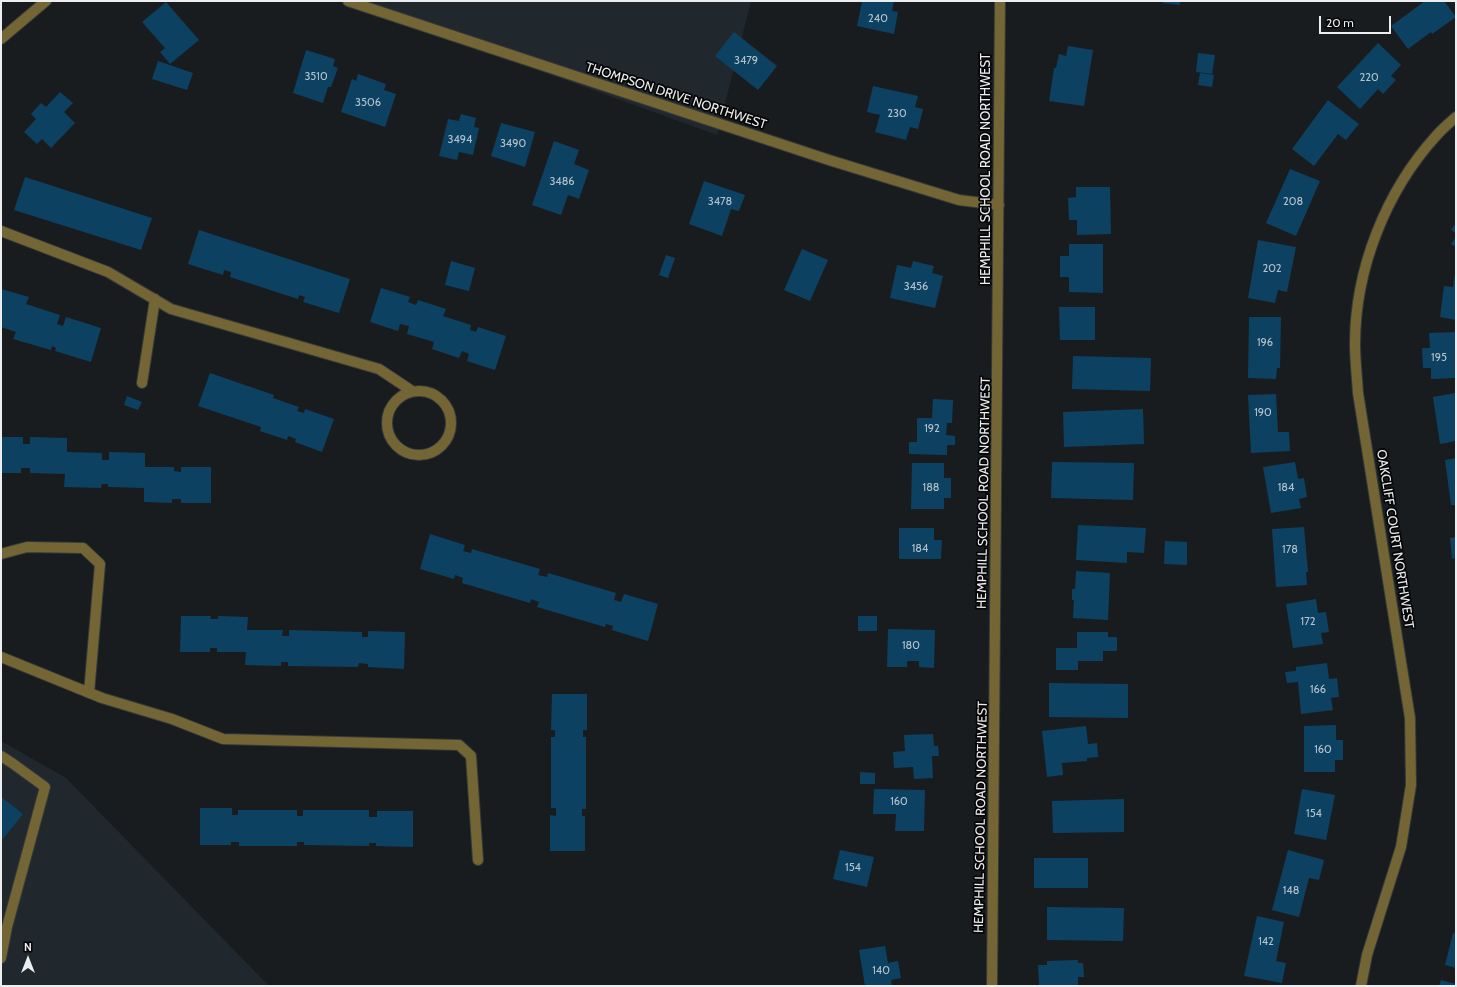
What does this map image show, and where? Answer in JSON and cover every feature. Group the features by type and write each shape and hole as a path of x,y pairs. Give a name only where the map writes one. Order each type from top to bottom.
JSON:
{"street":[{"path":"1,40 46,1"},
{"name":"THOMPSON DRIVE NORTHWEST","path":"348,1 829,160 959,200 999,205"},
{"name":"HEMPHILL SCHOOL ROAD NORTHWEST","path":"992,986 1000,1"},
{"name":"OAKCLIFF COURT NORTHWEST","path":"1360,986 1367,956 1401,847 1411,777 1410,718 1358,393 1355,344 1358,301 1368,258 1383,217 1403,179 1436,136 1456,117"},
{"path":"1,231 108,272 171,309 379,369 412,391 423,391 433,394 440,398 450,413 450,429 446,441 436,450 426,454 411,454 397,446 389,432 388,416 393,404 402,396 412,391"},
{"path":"142,383 155,299"},
{"path":"1,554 27,547 83,548 100,564 89,693"},
{"path":"1,657 102,698 172,719 223,739 459,745 471,756 478,860"},
{"path":"1,756 45,787 7,927 1,958"}],"shaded area":[{"path":"348,1 751,1 717,135"},
{"path":"1,741 66,778 269,986 1,986"}],"building":[{"path":"862,1 894,1 892,11 898,12 894,34 857,26"},
{"path":"1163,1 1180,1 1180,5 1163,3"},
{"path":"1425,1 1444,1 1456,17 1432,34 1431,32 1408,49 1391,26"},
{"path":"166,2 199,40 170,64 160,52 165,48 142,22"},
{"path":"734,32 777,66 758,90 715,56"},
{"path":"1378,43 1401,65 1391,76 1396,80 1383,94 1378,89 1360,109 1337,87"},
{"path":"1068,46 1093,50 1084,106 1049,101 1054,68 1056,68 1059,54 1066,56"},
{"path":"306,50 335,59 333,66 338,68 331,87 328,87 323,103 293,93"},
{"path":"1198,53 1215,55 1212,74 1196,72"},
{"path":"158,61 193,73 187,90 152,79"},
{"path":"1200,73 1214,75 1212,87 1198,85"},
{"path":"358,74 386,84 384,90 396,94 385,127 341,112 352,79 356,81"},
{"path":"873,86 918,96 915,107 923,109 918,129 910,127 906,140 875,132 880,115 867,112"},
{"path":"60,92 73,103 64,112 75,123 51,148 42,139 37,144 24,132 36,119 31,114 41,103 46,107"},
{"path":"1328,100 1359,124 1346,140 1338,134 1314,166 1292,149"},
{"path":"461,114 476,118 474,127 479,128 473,155 459,152 457,160 439,156 448,119 459,121"},
{"path":"501,123 535,132 525,167 491,156"},
{"path":"554,141 579,150 574,164 589,170 579,199 568,195 561,215 532,205"},
{"path":"1290,169 1320,181 1296,236 1266,223"},
{"path":"25,177 152,218 141,250 14,210"},
{"path":"704,181 745,195 739,211 731,209 722,236 689,224"},
{"path":"1076,187 1110,187 1111,234 1077,235 1077,220 1069,220 1068,198 1076,197"},
{"path":"1456,223 1456,233 1451,230"},
{"path":"199,230 350,279 339,313 303,302 305,297 299,295 298,299 230,277 231,272 224,270 223,275 188,264"},
{"path":"1456,237 1456,247 1451,244"},
{"path":"1258,240 1296,247 1287,292 1278,290 1275,303 1248,298"},
{"path":"1069,244 1103,244 1103,293 1069,292 1069,277 1060,277 1060,256 1069,256"},
{"path":"802,249 828,260 810,301 784,290"},
{"path":"666,255 675,258 668,278 659,275"},
{"path":"451,261 475,268 469,291 445,285"},
{"path":"913,261 934,266 932,273 943,276 935,308 890,298 897,265 911,268"},
{"path":"1455,273 1456,320 1440,317 1444,286 1453,287"},
{"path":"381,288 410,297 408,302 416,305 418,300 446,309 443,316 471,325 470,330 476,332 478,327 506,336 495,370 467,361 469,354 462,351 459,358 432,349 434,342 407,334 409,326 400,324 398,331 370,322"},
{"path":"1,289 29,297 26,304 60,315 57,324 63,326 66,317 101,328 91,362 55,351 56,348 52,346 51,350 13,339 16,332 1,327"},
{"path":"1059,307 1095,307 1095,340 1060,340"},
{"path":"1249,317 1281,317 1280,368 1277,368 1276,379 1248,378"},
{"path":"1456,332 1456,378 1431,379 1431,368 1423,368 1422,348 1430,348 1429,333"},
{"path":"1073,356 1151,358 1150,391 1072,389"},
{"path":"210,373 274,395 273,398 299,407 297,411 304,413 305,409 334,419 322,452 295,442 296,439 288,436 287,440 260,431 261,427 198,406"},
{"path":"1456,393 1456,441 1440,444 1433,397"},
{"path":"1276,394 1278,432 1289,432 1290,451 1251,453 1248,395"},
{"path":"127,396 142,402 138,410 124,405"},
{"path":"933,399 953,400 952,423 947,423 946,435 955,436 955,445 947,445 947,455 909,454 909,442 917,442 917,418 932,418"},
{"path":"1143,409 1144,444 1064,447 1063,412"},
{"path":"1,437 23,437 23,444 30,444 30,437 67,438 67,452 102,453 102,460 109,460 109,452 145,453 145,467 174,467 174,471 181,472 181,467 211,467 211,503 181,503 181,499 172,499 172,503 144,502 144,488 108,487 108,484 102,484 101,488 64,487 65,474 30,473 30,468 21,468 21,473 1,473"},
{"path":"1456,458 1456,505 1451,505 1445,460"},
{"path":"1052,462 1134,463 1133,500 1051,498"},
{"path":"1295,462 1298,479 1304,478 1307,497 1299,499 1301,508 1271,513 1263,467"},
{"path":"912,463 944,463 944,478 951,478 951,498 944,498 944,509 911,509"},
{"path":"1078,525 1146,528 1144,553 1127,552 1127,563 1076,560"},
{"path":"1304,527 1308,572 1306,572 1307,585 1276,587 1272,529"},
{"path":"899,528 934,528 934,540 942,540 941,559 899,559"},
{"path":"430,534 465,545 463,551 471,553 472,549 540,569 538,575 547,577 548,573 616,593 614,600 621,602 624,594 658,604 648,641 612,630 613,626 606,624 605,627 537,607 539,602 531,599 530,603 462,583 463,578 455,575 454,579 420,569"},
{"path":"1456,537 1456,558 1452,559 1450,538"},
{"path":"1165,541 1187,542 1187,565 1164,564"},
{"path":"1076,571 1110,573 1108,620 1073,618 1074,600 1072,600 1072,589 1075,589"},
{"path":"1316,599 1318,613 1326,612 1329,632 1321,633 1323,644 1293,648 1286,604"},
{"path":"181,616 211,616 210,619 218,619 218,616 248,617 247,630 283,630 282,636 289,636 289,630 362,632 362,637 368,637 368,631 405,632 404,669 368,667 368,664 359,663 358,667 288,666 288,662 281,662 281,666 245,665 246,652 217,652 217,648 210,648 210,652 180,652"},
{"path":"858,616 877,616 877,631 858,631"},
{"path":"888,629 935,630 934,668 919,667 919,661 907,661 907,667 887,667"},
{"path":"1077,632 1108,632 1108,637 1117,637 1117,651 1103,651 1103,661 1078,661 1078,670 1056,670 1056,648 1077,648"},
{"path":"1327,663 1329,679 1337,678 1339,697 1331,698 1333,710 1301,714 1298,682 1287,683 1285,672 1296,671 1296,667"},
{"path":"1049,683 1128,684 1128,718 1049,717"},
{"path":"552,694 587,694 587,730 583,730 583,737 586,737 586,809 582,809 582,816 585,816 585,851 550,851 550,815 556,816 556,808 551,808 551,737 555,737 555,730 551,730"},
{"path":"1336,725 1336,740 1343,740 1343,760 1335,760 1335,772 1304,772 1304,726"},
{"path":"1086,726 1088,744 1097,743 1098,757 1087,758 1087,761 1062,763 1063,775 1047,777 1042,731"},
{"path":"933,734 934,746 938,746 939,756 932,756 933,778 914,779 913,767 894,768 893,752 905,751 904,735"},
{"path":"860,772 875,773 875,784 860,784"},
{"path":"874,789 925,790 924,831 895,831 896,814 873,814"},
{"path":"1302,789 1335,795 1326,840 1294,834"},
{"path":"1,797 23,814 1,841"},
{"path":"1124,799 1124,832 1053,833 1052,801"},
{"path":"200,808 232,808 232,815 238,815 238,810 297,810 297,816 303,816 303,810 369,810 369,817 377,817 377,811 413,811 413,847 376,846 376,843 369,843 369,846 304,845 304,842 297,842 297,846 239,846 239,842 231,842 231,845 200,845"},
{"path":"840,850 874,857 867,887 833,879"},
{"path":"1288,850 1324,860 1319,880 1309,878 1299,917 1272,910"},
{"path":"1034,858 1088,858 1088,888 1034,888"},
{"path":"1047,907 1124,908 1123,941 1047,940"},
{"path":"1257,916 1284,922 1276,961 1286,963 1282,983 1244,976"},
{"path":"1453,933 1456,934 1456,968 1445,965"},
{"path":"885,946 888,963 898,961 901,978 891,980 892,986 865,986 859,950"},
{"path":"1078,960 1078,963 1083,963 1084,977 1078,977 1078,986 1039,986 1038,965 1047,965 1047,961"},
{"path":"1441,980 1456,984 1456,986 1439,986"}]}
